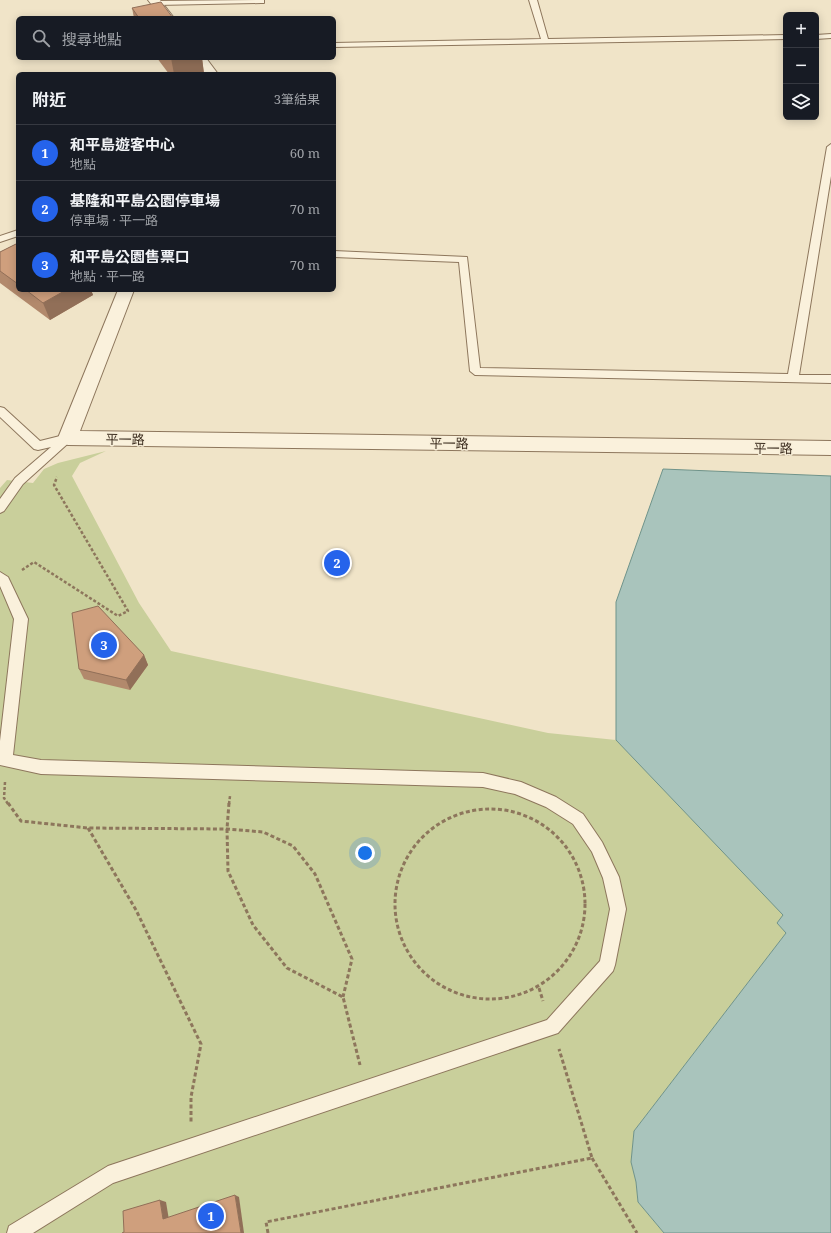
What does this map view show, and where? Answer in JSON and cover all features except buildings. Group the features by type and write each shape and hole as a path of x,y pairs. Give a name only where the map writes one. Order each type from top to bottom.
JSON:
{"street":[{"path":"155,2 166,16"},
{"path":"201,60 210,72"},
{"path":"68,438 125,292"},
{"name":"平一路","path":"68,438 831,448"}],"lane":[{"path":"534,0 545,41"},
{"path":"155,2 261,2"},
{"path":"819,36 831,36"},
{"path":"336,45 783,37"},
{"path":"793,378 830,162 831,147"},
{"path":"0,239 16,234"},
{"path":"336,254 464,259 476,371 831,379"},
{"path":"0,411 38,446 68,438"},
{"path":"0,508 19,481 68,438"},
{"path":"2,579 21,619 3,760 40,767 483,780 516,787 551,802 578,819 597,846 611,877 618,909 607,965 552,1027 108,1175 16,1233"}],"path":[{"path":"2,579 34,562 118,616 128,611 54,485 68,438"},
{"path":"3,760 4,798 21,821 88,828 227,829 264,832 293,846 315,874 352,959 342,997 366,1088"},
{"path":"232,773 227,829 228,871 253,925 286,968 342,997"},
{"path":"482,809 510,812 536,822 558,839 575,862 585,890 586,918 579,946 562,970 538,988 510,998 480,998 451,989 427,973 408,950 397,923 394,896 395,889 399,869 412,846 431,826 455,814 482,809"},
{"path":"88,828 136,910 201,1044 192,1097 190,1147"},
{"path":"538,988 552,1027 592,1158 637,1233"},
{"path":"268,1233 266,1222 592,1158"}],"green space":[{"path":"106,451 80,463 72,476 139,603 171,651 548,733 616,740 784,915 777,923 786,933 634,1131 631,1162 636,1182 638,1202 664,1233 0,1233 0,488 7,480 33,483 44,469 58,463"}],"water":[{"path":"663,469 831,476 831,1233 664,1233 638,1202 636,1182 631,1162 634,1131 786,933 777,923 783,915 616,740 616,602"}],"place":[{"name":"基隆和平島公園停車場","path":"337,563"},
{"name":"和平島公園售票口","path":"104,645"},
{"name":"和平島遊客中心","path":"211,1216"}]}
